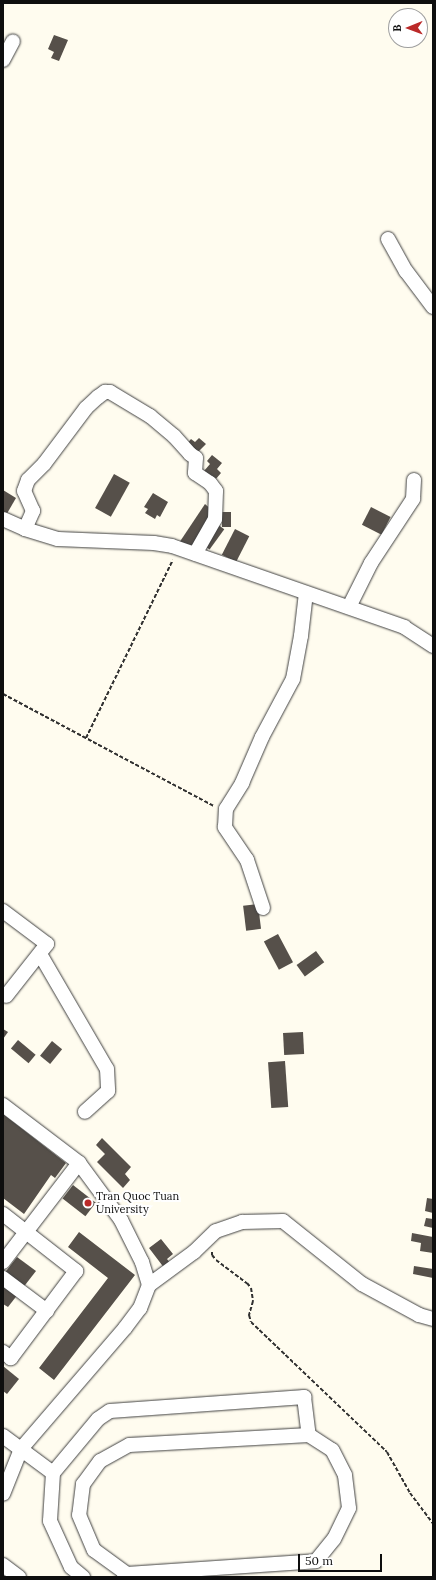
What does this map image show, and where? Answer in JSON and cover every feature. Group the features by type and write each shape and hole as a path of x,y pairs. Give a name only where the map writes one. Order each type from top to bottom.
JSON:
{"street":[{"path":"3,60 14,41"},
{"path":"388,238 409,276 433,307"},
{"path":"25,529 33,511 24,491 28,480 44,464 86,408 105,392 110,392 150,416 174,436 190,454 196,458 195,473 210,483 216,491 217,509 215,519 195,554"},
{"path":"349,607 371,563 413,499 414,480"},
{"path":"3,519 25,529 58,539 154,543 179,548 404,627 433,646"},
{"path":"263,908 241,848 225,827 225,812 242,783 262,737 293,679 301,636 306,592"},
{"path":"3,911 47,944 4,996"},
{"path":"40,954 107,1069 108,1091 85,1112"},
{"path":"3,1105 79,1163 121,1220 142,1262 149,1285"},
{"path":"3,1262 79,1163"},
{"path":"3,1214 76,1271 11,1358 3,1352"},
{"path":"3,1494 21,1449 125,1328 140,1308 149,1285 194,1252 216,1231 242,1222 283,1221 362,1284 418,1314 433,1319"},
{"path":"3,1278 47,1311"},
{"path":"83,1577 71,1567 50,1521 53,1473 98,1419 110,1411 304,1397 309,1435"},
{"path":"309,1435 332,1450 345,1475 349,1508 334,1538 316,1561 125,1576 94,1550 79,1515 83,1484 100,1461 129,1445 309,1435"},
{"path":"3,1436 53,1473"},
{"path":"3,1565 19,1577"}],"path":[{"path":"86,738 179,548"},
{"path":"3,694 225,812"},
{"path":"212,1251 212,1255 216,1260 247,1283 251,1288 252,1301 249,1315 251,1322 387,1452 410,1492 433,1523"}],"building":[{"path":"54,35 68,40 59,61 51,58 54,52 48,49"},
{"path":"199,438 206,444 196,454 186,445 191,439 195,442"},
{"path":"212,455 222,463 217,469 221,473 215,480 204,471 210,464 207,461"},
{"path":"114,474 130,483 111,517 95,508"},
{"path":"3,490 16,498 5,517 3,516"},
{"path":"153,493 168,502 160,517 157,515 155,519 145,513 148,509 144,507"},
{"path":"205,504 214,512 194,547 179,543"},
{"path":"371,507 391,517 382,535 362,525"},
{"path":"222,512 231,512 231,527 222,527"},
{"path":"217,524 224,529 210,550 202,544"},
{"path":"235,529 249,536 236,562 222,555"},
{"path":"258,904 261,929 246,931 243,906"},
{"path":"278,934 293,962 279,970 264,942"},
{"path":"316,951 324,962 305,976 297,965"},
{"path":"3,1029 8,1032 3,1039"},
{"path":"303,1032 304,1054 284,1055 283,1033"},
{"path":"18,1040 36,1055 29,1063 11,1048"},
{"path":"52,1041 62,1049 50,1064 40,1056"},
{"path":"285,1061 288,1107 271,1108 268,1062"},
{"path":"3,1114 66,1163 55,1178 51,1175 24,1214 3,1198"},
{"path":"102,1138 131,1167 125,1174 130,1180 123,1188 97,1162 105,1154 96,1145"},
{"path":"73,1185 96,1203 85,1216 63,1198"},
{"path":"427,1198 433,1199 433,1213 425,1211"},
{"path":"426,1218 433,1219 433,1228 424,1226"},
{"path":"79,1232 135,1275 54,1380 39,1368 108,1278 68,1247"},
{"path":"412,1233 433,1237 433,1253 420,1251 421,1243 411,1241"},
{"path":"161,1239 173,1254 167,1259 171,1264 165,1269 149,1248"},
{"path":"17,1257 36,1271 8,1307 3,1304 3,1275"},
{"path":"414,1266 433,1269 433,1278 413,1274"},
{"path":"3,1366 19,1379 7,1394 3,1391"}],"place":[{"name":"Tran Quoc Tuan University","path":"88,1203"}]}
